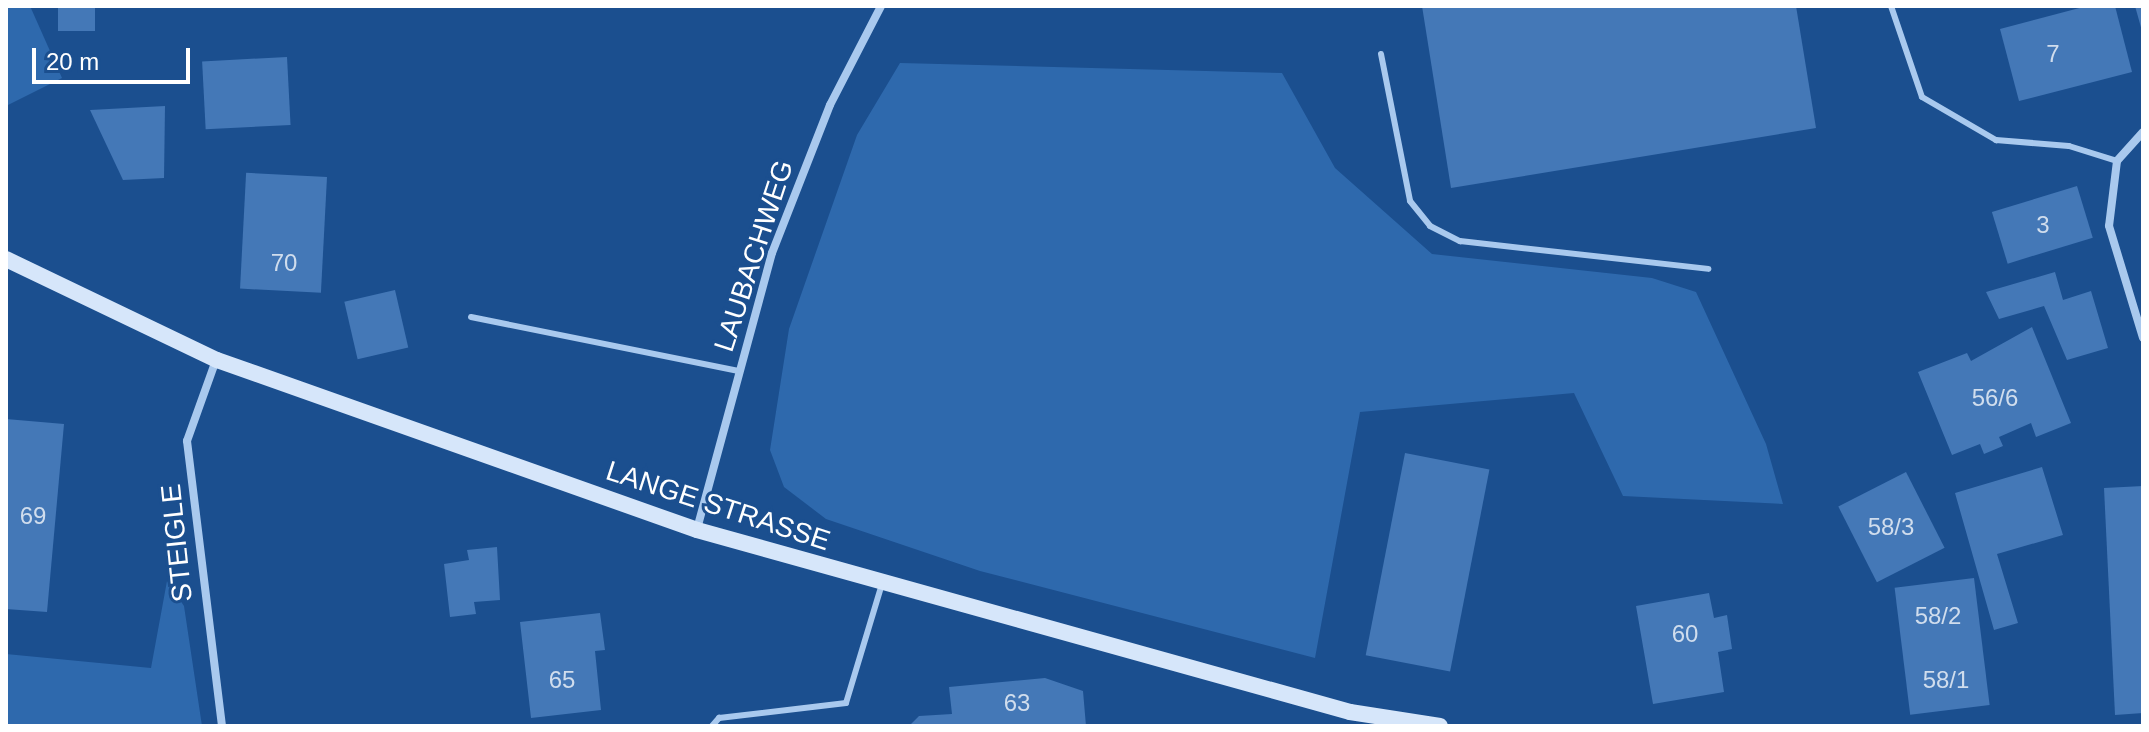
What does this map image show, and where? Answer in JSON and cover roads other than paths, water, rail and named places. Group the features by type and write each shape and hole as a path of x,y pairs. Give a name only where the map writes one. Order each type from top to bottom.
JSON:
{"street":[{"name":"LAUBACHWEG","path":"697,530 739,371 789,208 830,105 881,6"},
{"path":"2143,132 2117,161 2109,226 2143,338"},
{"name":"LANGE STRASSE","path":"6,259 217,360 697,530 1348,719 1440,726"},
{"name":"STEIGLE","path":"217,360 187,441 222,726"}],"lane":[{"path":"1891,6 1922,97 1996,140 2069,146 2117,161"},
{"path":"1381,54 1410,201 1430,226 1460,241 1708,269"},
{"path":"471,317 739,371"},
{"path":"712,726 719,718 846,703 882,584"}]}
